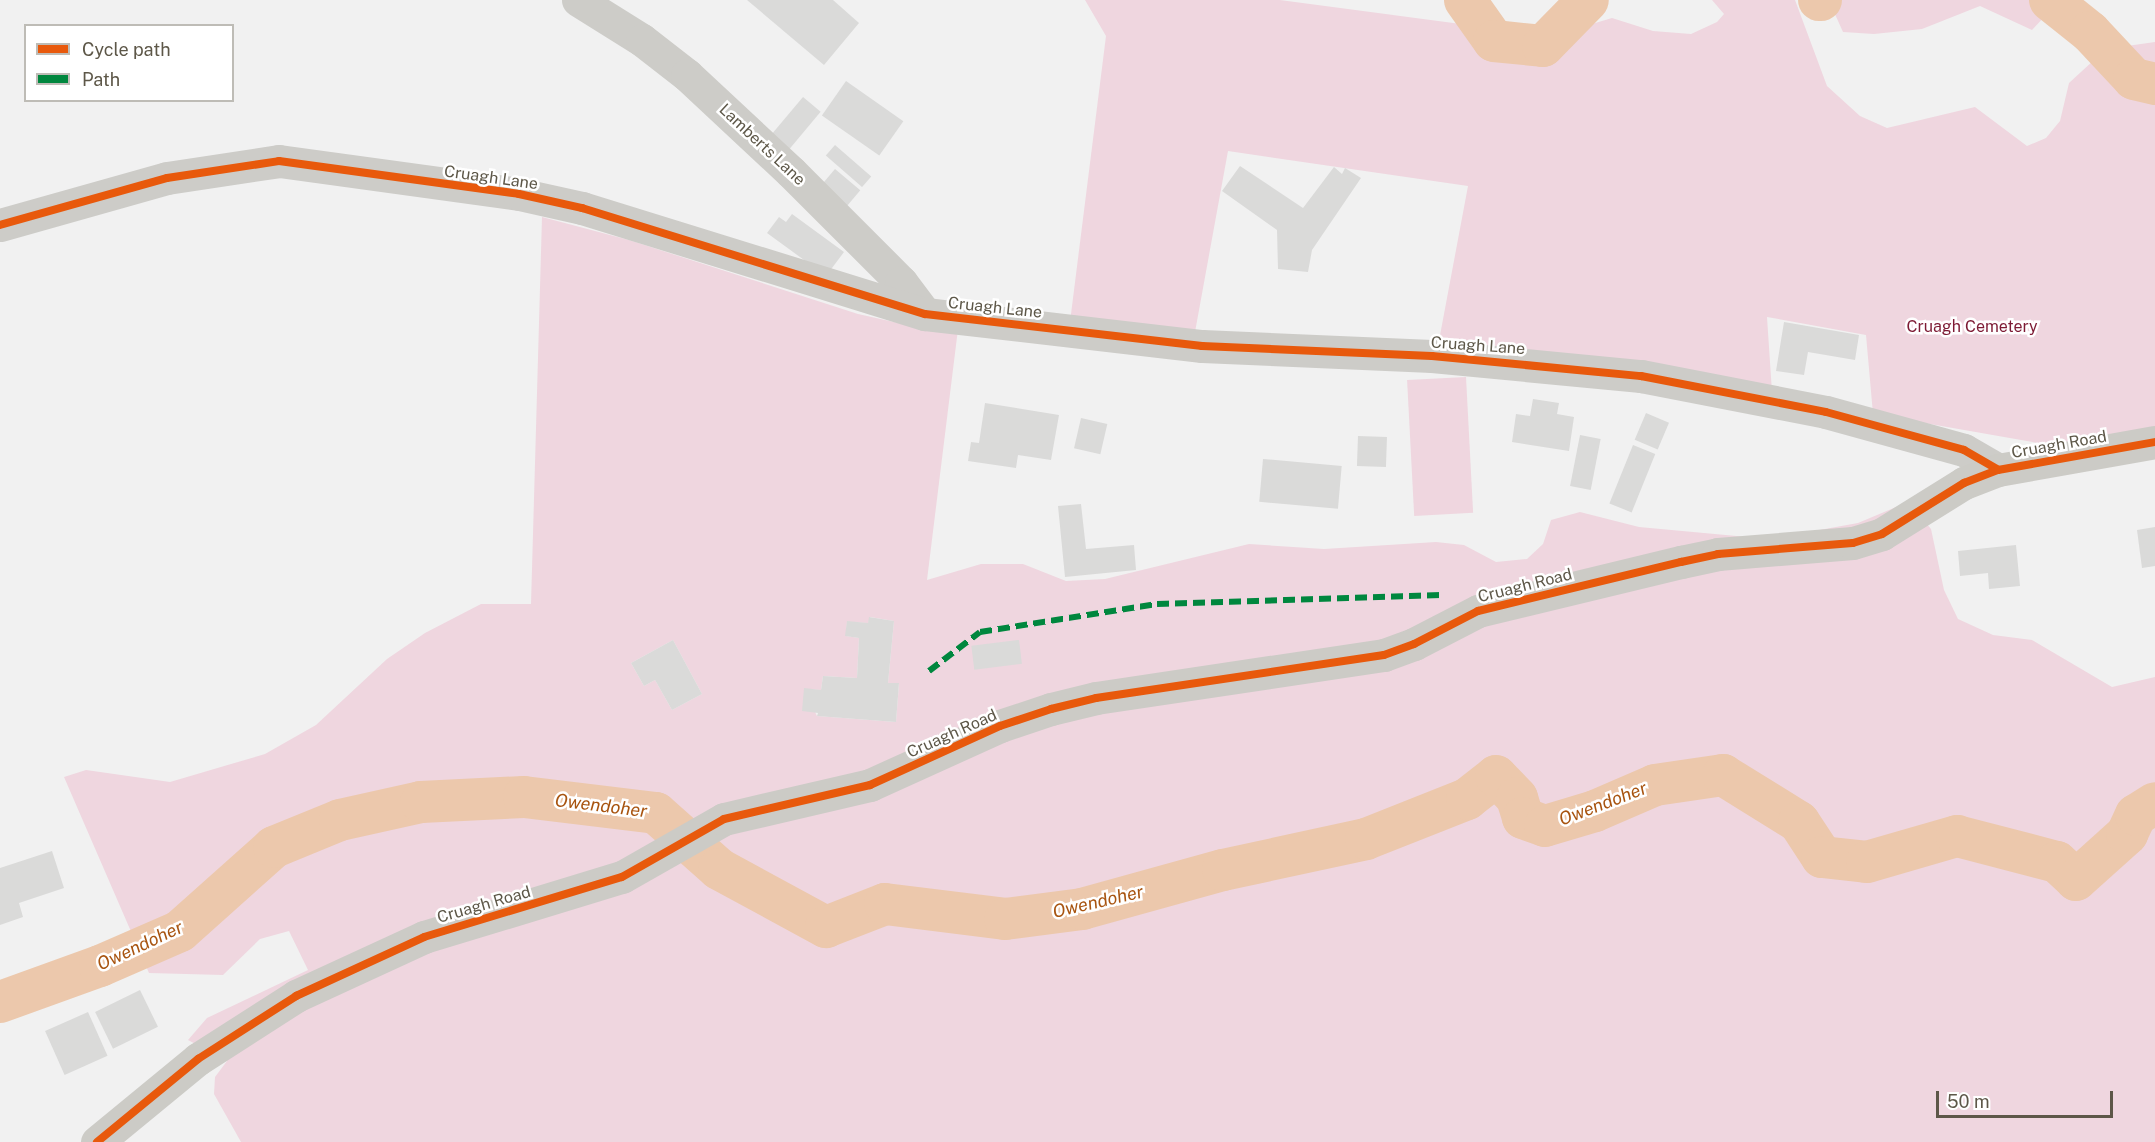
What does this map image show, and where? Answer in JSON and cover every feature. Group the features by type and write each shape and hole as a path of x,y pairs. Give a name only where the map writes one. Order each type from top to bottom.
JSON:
{"main road":[{"name":"Cruagh Road","path":"97,1142 198,1059 296,996 424,937 622,878 664,850 724,819 870,785 999,726 1051,709 1096,698 1384,655 1414,644 1478,611 1718,554 1853,543 1882,534 1964,483 1998,470 2155,442"}],"street":[{"name":"Lamberts Lane","path":"578,0 642,40 687,75 791,172 901,282 925,314"},
{"name":"Cruagh Lane","path":"0,225 167,178 279,161 519,194 582,208 925,314 1202,345 1432,356 1641,376 1826,412 1964,450 1998,470"}],"green space":[{"name":"Cruagh Cemetery","path":"1085,0 1280,0 1506,30 1562,33 1612,18 1653,31 1691,34 1717,22 1724,14 1712,0 1795,0 1827,86 1860,116 1887,128 1975,107 2027,146 2046,138 2060,121 2069,83 2106,49 2155,42 2155,430 2100,440 2038,443 1873,414 1866,335 1767,317 1772,392 1438,346 1468,186 1228,151 1195,332 1070,322 1106,36"},
{"path":"1837,0 2060,0 2032,30 1980,6 1922,29 1874,34 1843,32 1834,12"},
{"path":"542,217 629,240 858,314 930,330 958,329 927,580 981,564 1023,564 1066,581 1105,579 1249,544 1324,549 1436,542 1464,545 1496,562 1527,559 1543,544 1551,520 1580,512 1639,527 1769,539 1858,523 1908,502 1931,529 1944,590 1958,619 1993,635 2032,640 2112,687 2155,677 2155,1142 241,1142 214,1094 215,1077 227,1061 188,1040 207,1018 308,970 289,931 260,939 223,975 149,973 64,777 86,770 170,782 265,754 316,725 387,659 425,633 481,604 531,604","holes":["870,617 894,621 888,683 899,684 896,722 817,716 804,689 821,690 823,676 857,678 859,638 846,636 847,622 868,623","673,640 702,694 672,710 655,680 644,686 631,663"]},
{"path":"1466,377 1473,513 1414,516 1407,380"}],"building":[{"path":"747,0 833,0 859,23 824,65"},
{"path":"846,81 903,121 879,156 822,115"},
{"path":"803,97 821,112 787,152 769,138"},
{"path":"835,145 871,176 862,187 826,156"},
{"path":"1240,166 1303,208 1334,167 1342,174 1345,168 1361,178 1312,250 1308,272 1278,269 1277,230 1222,191"},
{"path":"835,169 860,190 846,207 821,186"},
{"path":"792,214 844,252 826,276 767,233 779,217 786,222"},
{"path":"1784,322 1859,335 1855,360 1808,352 1804,375 1776,371"},
{"path":"1533,399 1559,403 1557,414 1574,417 1569,451 1512,442 1516,414 1530,416"},
{"path":"985,403 1059,415 1051,460 1018,455 1016,468 968,461 971,442 979,443"},
{"path":"1646,413 1669,423 1658,449 1635,440"},
{"path":"1081,418 1107,424 1100,454 1074,448"},
{"path":"1580,435 1601,439 1591,490 1570,486"},
{"path":"1358,436 1387,437 1386,467 1357,466"},
{"path":"1633,445 1655,454 1632,512 1609,503"},
{"path":"1263,459 1342,466 1338,509 1259,502"},
{"path":"1081,504 1086,549 1134,545 1136,570 1065,577 1058,506"},
{"path":"2155,527 2155,566 2142,568 2137,530"},
{"path":"2016,545 2020,586 1989,589 1988,573 1960,576 1958,551"},
{"path":"869,617 894,621 888,683 899,683 896,722 817,716 818,713 802,711 804,688 821,690 823,676 857,678 859,638 845,636 847,621 868,623"},
{"path":"673,640 702,694 672,710 655,680 644,686 631,663"},
{"path":"1019,640 1022,664 974,670 971,646"},
{"path":"52,851 64,888 19,903 23,917 0,925 0,868"},
{"path":"140,990 158,1027 113,1049 95,1012"},
{"path":"88,1012 108,1056 65,1075 45,1031"}],"waterway":[{"path":"1465,0 1494,41 1543,46 1588,0"},
{"path":"2050,0 2090,32 2134,79 2155,84"},
{"name":"Owendoher","path":"0,1002 100,966 180,931 274,847 340,820 421,802 524,797 656,813 719,869 826,927 885,904 1005,919 1082,909 1223,870 1366,839 1467,799 1496,776 1517,798 1523,818 1545,826 1595,811 1655,785 1723,775 1799,822 1822,857 1867,862 1957,836 2057,862 2076,880 2127,834 2136,815 2155,803"}],"marked path":[{"path":"929,671 980,632 1157,604 1441,595"}],"cycle path":[{"path":"0,225 167,178 279,161 519,194 582,208 925,314 1202,346 1432,356 1641,376 1826,412 1964,450 1998,470"},
{"path":"97,1142 198,1059 296,996 424,937 622,877 724,819 870,785 1000,726 1051,709 1096,698 1384,655 1414,644 1478,611 1718,554 1853,543 1882,534 1964,483 1998,470 2155,442"}]}
